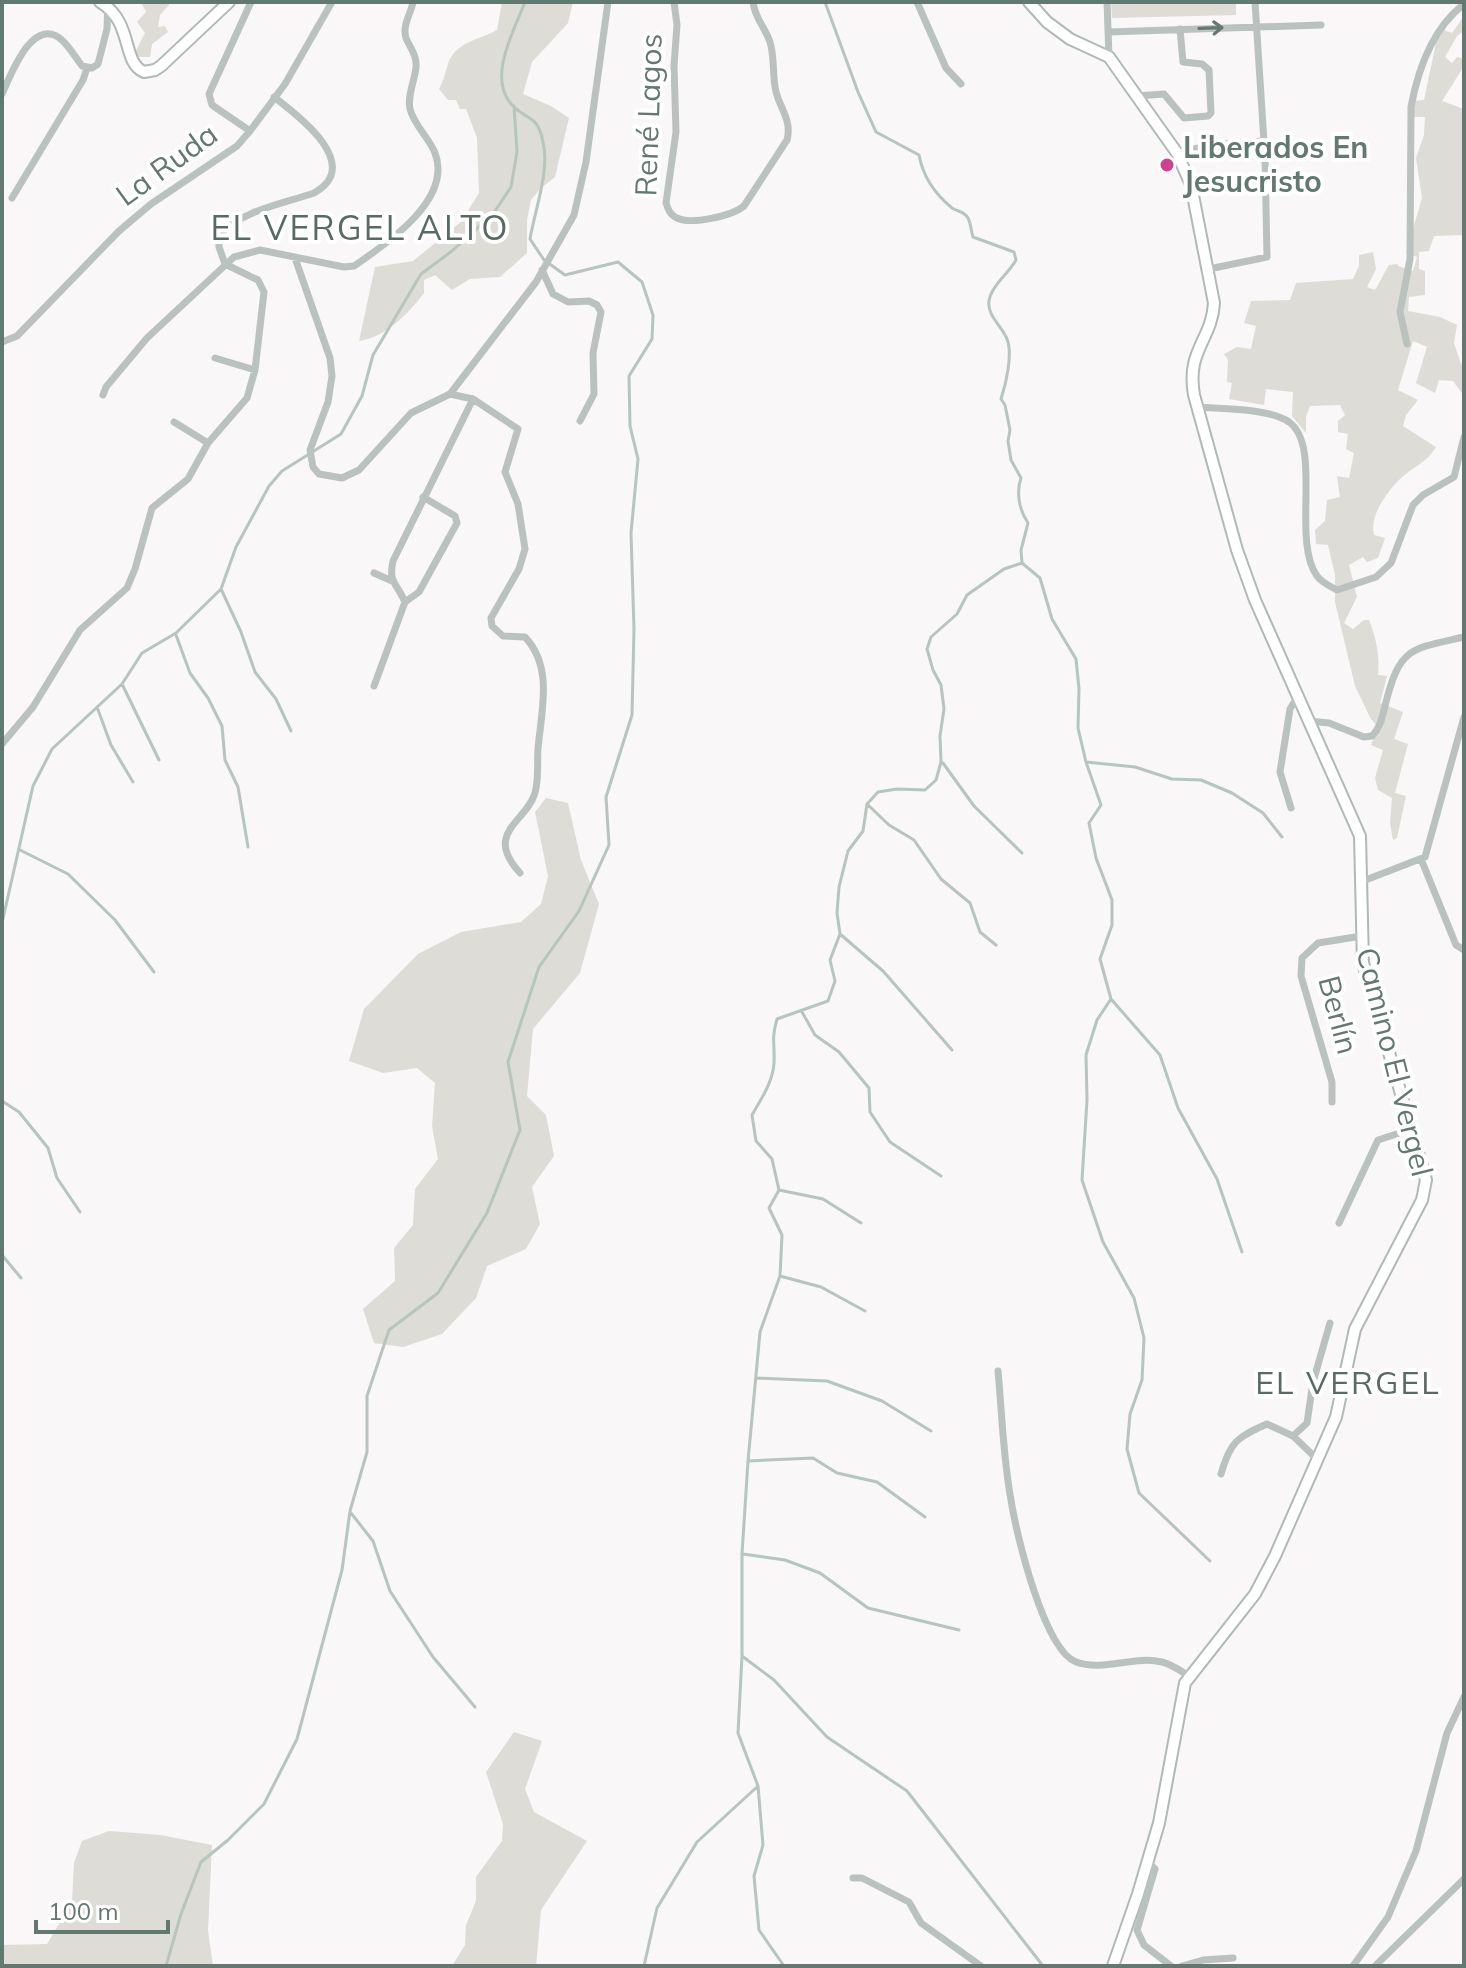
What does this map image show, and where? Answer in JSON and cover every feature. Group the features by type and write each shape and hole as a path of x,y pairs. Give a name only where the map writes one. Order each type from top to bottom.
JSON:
{"street":[{"path":"105,3 120,21 133,62 144,72 161,66 229,2"},
{"path":"250,131 212,105 209,94 251,2"},
{"name":"La Ruda","path":"2,342 17,336 119,231 151,204 237,146 306,51 332,2"},
{"path":"103,395 106,387 147,338 225,264 244,252 260,250 344,267 354,266 409,225 430,197 437,178 436,155 410,109 417,63 405,26 413,2"},
{"name":"René Lagos","path":"450,394 536,282 574,215 589,147 608,2"},
{"name":"René Lagos","path":"674,2 677,25 674,66 676,132 666,203 675,218 687,220 736,213 744,206 790,131 776,92 771,43 758,24 753,2"},
{"path":"917,2 946,68 961,84"},
{"name":"Camino El Vergel","path":"1029,2 1047,22 1070,39 1109,57 1177,153 1191,185 1214,294 1213,312 1197,349 1192,374 1198,407 1242,564 1360,836 1363,963 1426,1180 1425,1190 1355,1329 1336,1417 1275,1556 1255,1594 1189,1676 1183,1692 1166,1792 1148,1862 1113,1966"},
{"path":"1107,2 1109,57"},
{"path":"1209,269 1267,257 1255,2"},
{"path":"2,94 26,45 35,37 47,34 61,38 82,66 87,68 98,64 107,29 105,3"},
{"path":"1407,344 1400,312 1410,259 1411,107 1415,86 1431,46 1442,25 1464,4"},
{"path":"1109,32 1321,25"},
{"path":"1137,96 1164,94 1184,118 1208,116 1211,113 1209,70 1202,64 1183,62 1180,29"},
{"path":"12,198 83,80 87,68"},
{"path":"2,744 33,707 80,630 127,588 135,569 148,514 160,500 188,479 208,443 247,398 255,370 265,301 262,284 258,280 225,264 219,247 219,235 241,218 325,187 333,166 324,143 310,125 274,97"},
{"path":"1177,153 1211,145 1263,141"},
{"path":"295,258 330,358 332,376 328,402 310,450 313,467 319,474 342,478 359,470 411,413 450,394 473,399 518,429 505,472 518,504 525,549 519,569 492,613 492,626 503,636 525,637 532,644 544,685 535,791 506,837 509,861 520,873"},
{"path":"545,265 553,294 568,302 589,301 597,305 601,312 593,353 594,394 580,421"},
{"path":"215,358 255,370"},
{"path":"392,581 393,561 473,399"},
{"path":"1198,407 1279,417 1298,431 1304,446 1306,522 1312,566 1318,579 1337,590 1376,577 1391,563 1413,505 1423,495 1454,477 1464,437"},
{"path":"174,422 208,443"},
{"path":"374,686 405,602 419,592 457,523 455,516 423,497"},
{"path":"374,573 392,581 405,602"},
{"path":"1309,721 1329,723 1364,737 1372,736 1380,724 1398,663 1416,650 1464,637"},
{"path":"1291,808 1280,777 1290,709 1298,696"},
{"path":"1363,881 1421,859 1428,851 1464,717"},
{"path":"1421,859 1456,945 1464,950"},
{"name":"Berlín","path":"1332,1102 1332,1082 1301,976 1302,958 1318,943 1362,936"},
{"path":"1339,1223 1378,1140 1412,1129"},
{"path":"1293,1436 1307,1423 1313,1382 1330,1323"},
{"path":"998,1371 1010,1499 1026,1564 1047,1625 1064,1655 1087,1665 1161,1662 1189,1676"},
{"path":"1221,1474 1227,1455 1241,1435 1267,1424 1293,1436 1317,1459"},
{"path":"1353,1966 1388,1917 1416,1851 1447,1733 1464,1697"},
{"path":"1148,1862 1155,1869 1137,1930 1144,1945 1171,1966"},
{"path":"853,1878 862,1878 909,1902 921,1923 981,1966"},
{"path":"1375,1966 1464,1879"},
{"path":"1182,1966 1203,1960 1233,1958"}],"shaded area":[{"path":"141,2 168,2 169,5 160,15 158,27 165,26 168,32 152,44 150,57 133,57 145,33 137,22 146,12"},
{"path":"502,2 573,2 568,23 532,62 523,94 569,118 555,177 531,200 527,220 527,253 500,277 470,279 452,290 435,275 424,280 424,293 404,316 378,335 359,341 375,267 413,261 461,222 479,193 477,138 466,109 460,109 456,100 448,100 439,89 456,51 468,42 497,30"},
{"path":"1111,2 1236,2 1236,15 1112,18"},
{"path":"1464,16 1464,31 1457,36 1445,57 1452,63 1457,57 1464,59 1464,66 1442,101 1464,109 1464,235 1434,236 1429,251 1419,252 1419,269 1425,271 1425,295 1409,297 1408,311 1440,317 1457,325 1454,343 1461,364 1464,363 1464,396 1453,381 1439,380 1435,393 1416,383 1427,347 1413,341 1398,390 1418,400 1406,415 1403,426 1436,447 1399,480 1380,506 1374,521 1374,535 1385,538 1378,558 1367,562 1363,557 1349,565 1357,597 1344,623 1353,629 1364,620 1369,620 1377,647 1378,675 1387,676 1380,703 1403,712 1394,739 1408,744 1395,793 1406,796 1397,838 1393,840 1390,823 1392,798 1378,790 1375,778 1383,750 1371,745 1378,727 1355,686 1335,602 1335,575 1328,545 1316,544 1315,530 1325,521 1327,500 1340,497 1337,476 1349,478 1354,453 1346,449 1348,434 1338,432 1338,421 1345,415 1340,405 1310,406 1306,416 1306,433 1292,416 1293,392 1266,389 1264,405 1229,399 1232,383 1227,382 1228,360 1224,354 1237,347 1251,349 1256,326 1244,323 1251,301 1290,300 1296,283 1353,279 1359,266 1359,255 1373,252 1376,269 1367,287 1375,290 1389,265 1398,264 1413,271 1417,257 1406,253 1422,198 1416,158 1424,135 1425,117 1414,117 1412,101 1424,100 1436,43 1444,30 1452,33"},
{"path":"546,798 568,803 581,860 599,904 580,973 533,1029 527,1096 546,1115 554,1156 532,1187 540,1224 526,1249 487,1266 476,1298 442,1334 403,1347 374,1343 363,1309 395,1281 394,1248 413,1225 415,1189 438,1159 432,1126 435,1083 417,1068 383,1073 349,1061 364,1009 418,954 461,932 521,922 541,904 548,876 535,812"},
{"path":"514,1732 542,1741 525,1789 534,1812 587,1841 541,1910 536,1966 452,1966 465,1945 466,1925 476,1901 476,1877 502,1841 503,1824 486,1772"},
{"path":"109,1831 160,1835 212,1845 208,1930 213,1966 2,1966 2,1945 47,1944 72,1902 74,1863 82,1841"}],"waterway":[{"path":"166,1966 201,1862 264,1804 297,1739 342,1570 350,1511 367,1452 367,1396 389,1330 438,1293 487,1213 520,1130 508,1062 539,967 579,911 609,845 606,797 632,715 634,629 631,533 638,459 630,426 629,376 652,339 653,315 642,282 618,262 565,275 544,260 530,239 545,153 538,127 513,106 505,95 502,82 509,41 525,2"},
{"path":"825,2 876,132 919,155 923,171 931,184 952,208 966,216 973,237 1014,252 1016,260 993,290 989,306 1009,345 1008,369 1001,399 1010,430 1011,460 1021,478 1021,507 1028,523 1021,550 1022,563 1040,578 1052,619 1076,659 1078,728 1101,805 1089,823 1096,858 1112,900 1112,925 1100,959 1111,999 1097,1020 1086,1055 1087,1100 1082,1180 1103,1242 1134,1298 1144,1338 1142,1380 1130,1414 1127,1449 1139,1493 1210,1561"},
{"path":"2,923 33,786 52,749 122,684 142,653 176,633 221,589 236,547 269,486 282,471 341,434 362,396 373,355 421,274 493,214 511,187 517,152 514,106"},
{"path":"784,1966 759,1930 754,1876 763,1845 758,1786 738,1733 742,1554 748,1461 760,1332 780,1276 782,1235 769,1208 779,1190 772,1159 756,1141 752,1115 771,1077 777,1019 828,1001 835,981 830,960 840,934 837,913 839,887 848,851 863,831 867,804 878,792 925,790 936,780 941,762 940,736 944,709 941,685 927,649 931,637 957,614 967,595 1004,569 1022,563"},
{"path":"221,589 255,672 276,699 291,731"},
{"path":"176,635 190,673 208,698 222,726 225,760 238,787 248,847"},
{"path":"122,684 159,760"},
{"path":"97,707 111,745 133,782"},
{"path":"1086,762 1135,767 1172,779 1201,780 1232,793 1263,813 1282,837"},
{"path":"943,763 974,806 1022,853"},
{"path":"867,804 889,825 914,840 941,879 970,903 980,932 996,945"},
{"path":"20,850 68,874 115,920 154,972"},
{"path":"840,934 883,971 952,1050"},
{"path":"1111,999 1160,1055 1178,1108 1217,1179 1242,1252"},
{"path":"802,1012 815,1035 839,1052 869,1088 870,1112 890,1142 941,1176"},
{"path":"2,1101 19,1112 48,1148 57,1178 80,1212"},
{"path":"779,1190 823,1199 861,1223"},
{"path":"2,1255 21,1278"},
{"path":"780,1276 821,1287 865,1311"},
{"path":"756,1378 827,1381 882,1401 931,1431"},
{"path":"748,1461 813,1458 837,1473 877,1482 925,1517"},
{"path":"351,1513 373,1541 390,1591 433,1657 475,1707"},
{"path":"743,1554 785,1560 820,1573 868,1608 959,1630"},
{"path":"742,1656 774,1680 827,1737 907,1791 1043,1966"},
{"path":"644,1966 657,1908 697,1842 758,1786"}],"place":[{"name":"Liberados En Jesucristo","path":"1167,165"}],"district":[{"name":"EL VERGEL ALTO","path":"360,228"},
{"name":"EL VERGEL","path":"1348,1383"}]}
